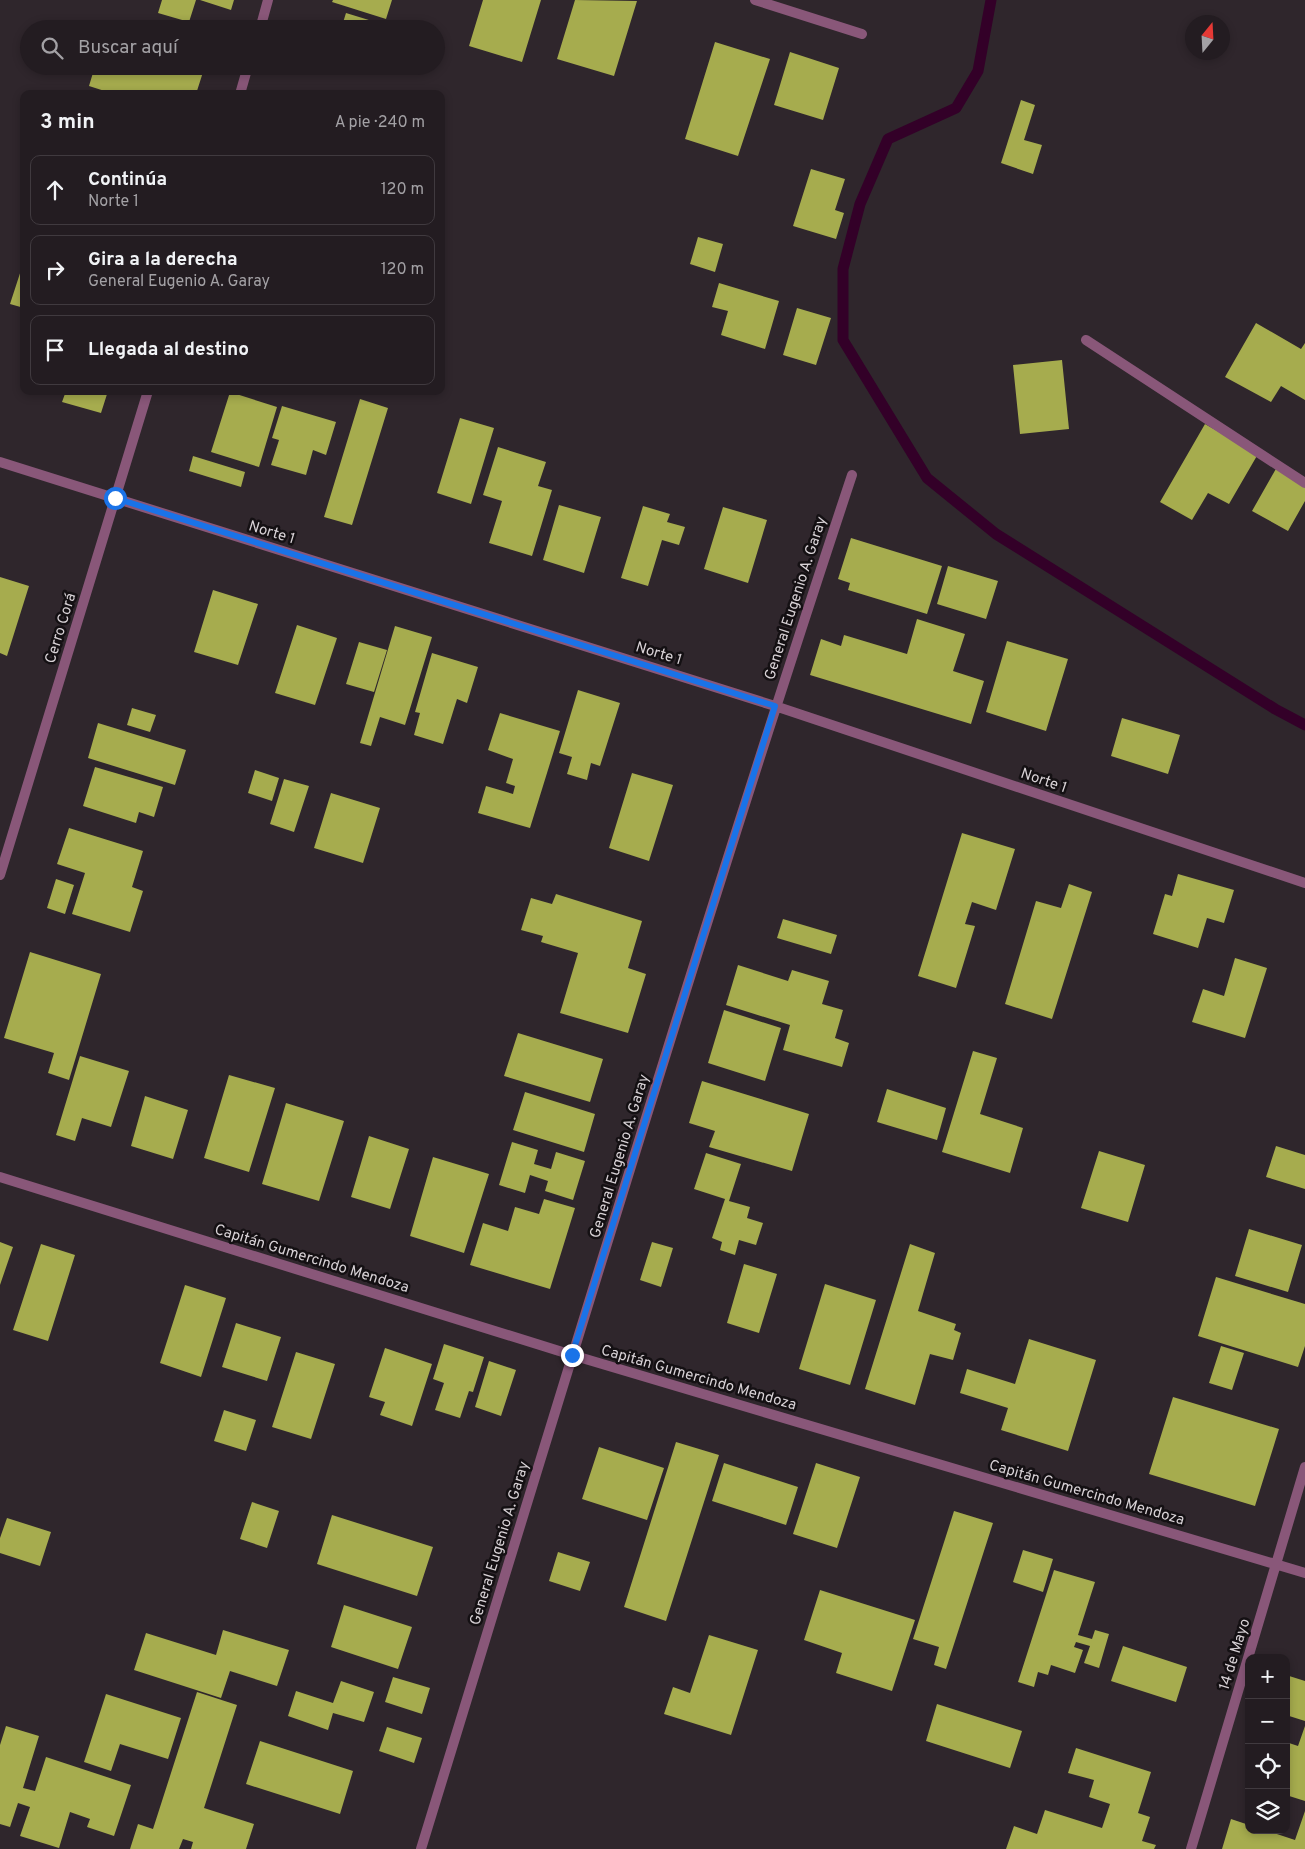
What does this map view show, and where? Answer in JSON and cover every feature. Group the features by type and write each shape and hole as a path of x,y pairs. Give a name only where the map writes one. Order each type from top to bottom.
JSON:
{"street":[{"path":"262,20 268,0"},
{"path":"755,0 862,34"},
{"path":"241,90 245,75"},
{"path":"1086,340 1305,483"},
{"name":"Cerro Corá","path":"0,874 147,395"},
{"name":"Norte 1","path":"0,462 775,706 1305,883"},
{"name":"General Eugenio A. Garay","path":"421,1849 572,1355 775,706 852,474"},
{"name":"Capitán Gumercindo Mendoza","path":"0,1176 572,1355 1305,1573"},
{"name":"14 de Mayo","path":"1191,1849 1305,1467"}],"building":[{"path":"162,0 196,0 190,20 182,20 158,13"},
{"path":"200,0 234,0 231,10"},
{"path":"333,0 392,0 386,19 332,2"},
{"path":"483,0 541,0 522,62 469,46"},
{"path":"575,0 637,1 614,76 557,59"},
{"path":"346,13 369,20 344,20"},
{"path":"715,42 770,59 738,156 685,139"},
{"path":"790,52 839,68 823,120 774,105"},
{"path":"92,75 202,75 197,90 102,90 89,86"},
{"path":"1021,100 1035,105 1024,140 1042,145 1033,174 1001,163"},
{"path":"811,169 845,179 835,210 844,213 836,239 793,226"},
{"path":"698,237 723,244 715,272 690,264"},
{"path":"20,273 20,307 10,304"},
{"path":"719,283 779,301 765,349 721,335 728,311 712,307"},
{"path":"797,308 831,318 816,365 783,355"},
{"path":"1256,323 1301,349 1305,343 1305,400 1281,386 1271,402 1225,377"},
{"path":"1062,360 1069,429 1020,434 1013,365"},
{"path":"65,395 107,395 101,413 62,402"},
{"path":"229,395 239,395 277,407 259,467 211,452"},
{"path":"360,399 388,408 352,525 324,517"},
{"path":"282,406 336,422 326,455 313,450 306,475 271,465 279,440 272,438"},
{"path":"460,418 494,428 471,504 437,493"},
{"path":"1205,424 1258,454 1229,504 1208,493 1192,520 1160,502"},
{"path":"498,447 546,462 538,486 552,490 532,556 489,543 502,501 483,495"},
{"path":"193,456 245,472 241,487 189,471"},
{"path":"1277,467 1305,483 1305,501 1288,531 1252,511"},
{"path":"559,505 601,517 584,573 543,560"},
{"path":"643,506 670,514 667,522 685,527 679,545 662,540 648,586 621,578"},
{"path":"723,507 767,520 748,583 704,569"},
{"path":"851,538 942,566 927,614 848,590 850,583 838,579"},
{"path":"948,566 998,581 986,619 937,604"},
{"path":"0,577 29,586 7,656 0,653"},
{"path":"213,590 258,604 238,665 194,652"},
{"path":"917,619 965,634 953,671 984,681 971,724 810,675 821,639 841,646 844,635 907,654"},
{"path":"297,625 337,638 315,705 275,693"},
{"path":"395,626 432,637 405,725 380,717 371,746 360,743"},
{"path":"1007,641 1068,659 1046,731 986,712"},
{"path":"359,642 387,650 374,692 346,684"},
{"path":"432,653 478,667 467,703 457,699 443,744 414,735 420,713 415,712"},
{"path":"578,690 620,703 600,766 591,763 587,780 567,774 572,757 559,753"},
{"path":"132,708 156,715 150,732 127,725"},
{"path":"500,713 560,731 530,828 478,813 486,786 513,794 515,786 506,783 513,759 488,750"},
{"path":"1122,718 1180,735 1168,774 1111,756"},
{"path":"98,723 186,750 175,785 88,758"},
{"path":"95,767 163,787 154,817 139,812 136,823 83,806"},
{"path":"255,770 279,778 272,801 248,793"},
{"path":"632,773 673,785 649,861 609,848"},
{"path":"284,779 309,786 294,832 270,824"},
{"path":"331,793 380,808 363,863 314,848"},
{"path":"69,828 143,851 132,887 143,891 130,932 72,914 85,873 57,864"},
{"path":"962,833 1015,849 996,910 972,902 965,924 975,926 956,988 918,976"},
{"path":"1178,874 1234,890 1224,923 1207,918 1198,948 1153,934 1165,894 1172,896"},
{"path":"56,879 74,885 65,914 47,908"},
{"path":"1069,884 1092,892 1052,1019 1005,1004 1036,901 1061,908"},
{"path":"556,894 642,921 628,968 646,974 628,1033 560,1013 578,953 541,942 543,936 521,930 531,898 552,904"},
{"path":"783,919 837,935 831,954 777,938"},
{"path":"30,952 101,974 69,1080 48,1073 54,1053 4,1038"},
{"path":"1235,958 1267,968 1245,1038 1192,1022 1203,989 1224,996"},
{"path":"738,965 788,981 792,970 829,981 822,1004 843,1010 835,1038 849,1043 842,1067 783,1050 790,1025 726,1005"},
{"path":"724,1010 781,1028 765,1081 708,1063"},
{"path":"518,1033 603,1059 590,1102 504,1076"},
{"path":"973,1051 997,1058 980,1114 1023,1128 1010,1173 942,1152"},
{"path":"80,1056 129,1071 111,1127 82,1118 75,1141 56,1135"},
{"path":"229,1075 275,1088 249,1172 204,1158"},
{"path":"702,1081 809,1114 792,1171 709,1147 715,1131 689,1123"},
{"path":"887,1089 946,1108 937,1140 877,1122"},
{"path":"525,1092 595,1114 584,1152 513,1130"},
{"path":"145,1096 188,1110 173,1159 131,1146"},
{"path":"286,1103 344,1121 319,1201 262,1184"},
{"path":"369,1136 409,1149 390,1209 351,1197"},
{"path":"512,1142 538,1150 534,1164 551,1169 556,1152 585,1161 573,1200 545,1191 548,1181 530,1175 525,1193 499,1185"},
{"path":"1276,1146 1305,1155 1305,1189 1266,1177"},
{"path":"1099,1151 1145,1165 1128,1222 1081,1208"},
{"path":"706,1153 741,1164 729,1201 750,1207 747,1218 763,1223 756,1245 739,1240 735,1255 720,1250 722,1242 712,1238 725,1199 694,1189"},
{"path":"433,1157 489,1174 464,1253 410,1236"},
{"path":"544,1199 575,1208 550,1289 470,1265 483,1223 508,1231 515,1207 539,1214"},
{"path":"1249,1229 1302,1245 1288,1292 1235,1276"},
{"path":"0,1242 13,1247 0,1285"},
{"path":"652,1242 673,1248 661,1287 640,1280"},
{"path":"41,1244 75,1255 48,1341 13,1330"},
{"path":"910,1244 935,1253 918,1311 956,1324 954,1330 961,1333 953,1360 930,1354 915,1405 865,1389"},
{"path":"744,1264 777,1274 759,1333 727,1323"},
{"path":"1216,1277 1305,1304 1305,1346 1298,1367 1198,1336"},
{"path":"825,1284 876,1300 850,1385 799,1369"},
{"path":"185,1285 226,1298 201,1377 160,1363"},
{"path":"236,1323 281,1337 267,1381 222,1367"},
{"path":"1029,1339 1096,1360 1068,1451 1001,1430 1008,1408 960,1393 967,1369 1015,1384"},
{"path":"444,1344 484,1357 473,1392 469,1391 460,1418 435,1410 444,1383 433,1379"},
{"path":"1221,1346 1244,1353 1232,1390 1209,1383"},
{"path":"385,1348 432,1364 412,1426 380,1415 385,1402 369,1397"},
{"path":"296,1352 335,1364 311,1439 272,1427"},
{"path":"489,1361 516,1370 501,1416 475,1407"},
{"path":"1173,1397 1279,1429 1255,1506 1149,1474"},
{"path":"224,1410 256,1420 246,1451 214,1441"},
{"path":"676,1442 719,1455 666,1621 624,1607"},
{"path":"599,1447 664,1468 647,1520 582,1499"},
{"path":"724,1463 798,1487 786,1525 712,1501"},
{"path":"816,1463 860,1477 837,1548 793,1534"},
{"path":"252,1502 279,1511 267,1548 240,1539"},
{"path":"954,1511 993,1523 946,1669 934,1665 939,1647 913,1639"},
{"path":"332,1515 433,1547 417,1596 317,1564"},
{"path":"7,1518 51,1532 40,1566 0,1553 0,1538"},
{"path":"1023,1550 1053,1559 1043,1592 1013,1582"},
{"path":"558,1552 590,1562 580,1591 549,1581"},
{"path":"1054,1570 1095,1582 1078,1635 1092,1639 1095,1630 1109,1634 1099,1668 1084,1663 1090,1646 1076,1642 1074,1647 1083,1650 1075,1673 1051,1665 1048,1675 1038,1672 1034,1687 1018,1682"},
{"path":"820,1590 915,1620 892,1691 836,1673 842,1653 804,1640"},
{"path":"344,1605 412,1627 398,1669 331,1647"},
{"path":"223,1630 289,1650 277,1686 230,1671 221,1698 134,1670 146,1633 216,1655"},
{"path":"709,1635 758,1650 731,1735 664,1714 673,1687 690,1693"},
{"path":"1123,1646 1187,1667 1176,1702 1111,1681"},
{"path":"1290,1676 1305,1681 1305,1721 1290,1716"},
{"path":"393,1677 430,1688 422,1714 385,1702"},
{"path":"341,1681 374,1692 364,1722 333,1713 328,1730 288,1716 296,1691 333,1703"},
{"path":"197,1692 237,1705 204,1808 254,1824 246,1849 191,1849 193,1842 183,1839 179,1849 130,1849 138,1824 153,1829"},
{"path":"106,1694 181,1718 168,1759 120,1744 111,1771 84,1762"},
{"path":"937,1704 1022,1731 1010,1768 926,1741"},
{"path":"6,1726 39,1736 23,1788 35,1791 46,1757 131,1785 114,1836 87,1827 90,1819 70,1812 59,1848 20,1836 30,1807 18,1803 10,1827 0,1824 0,1745"},
{"path":"1305,1726 1305,1801 1290,1796 1290,1743 1298,1746"},
{"path":"387,1727 422,1738 414,1763 379,1751"},
{"path":"260,1741 353,1771 340,1814 246,1784"},
{"path":"1076,1748 1151,1772 1138,1813 1150,1817 1142,1841 1156,1845 1154,1849 1006,1849 1014,1826 1037,1834 1045,1810 1102,1828 1110,1804 1089,1797 1094,1780 1068,1773"},
{"path":"1305,1811 1305,1849 1222,1849 1231,1819 1245,1824 1245,1834 1277,1834 1295,1840"}],"waterway":[{"path":"991,0 978,71 956,108 888,139 860,204 843,269 843,340 927,478 996,534 1275,709 1305,725"}],"route":[{"path":"115,498 775,706 572,1355"}]}
